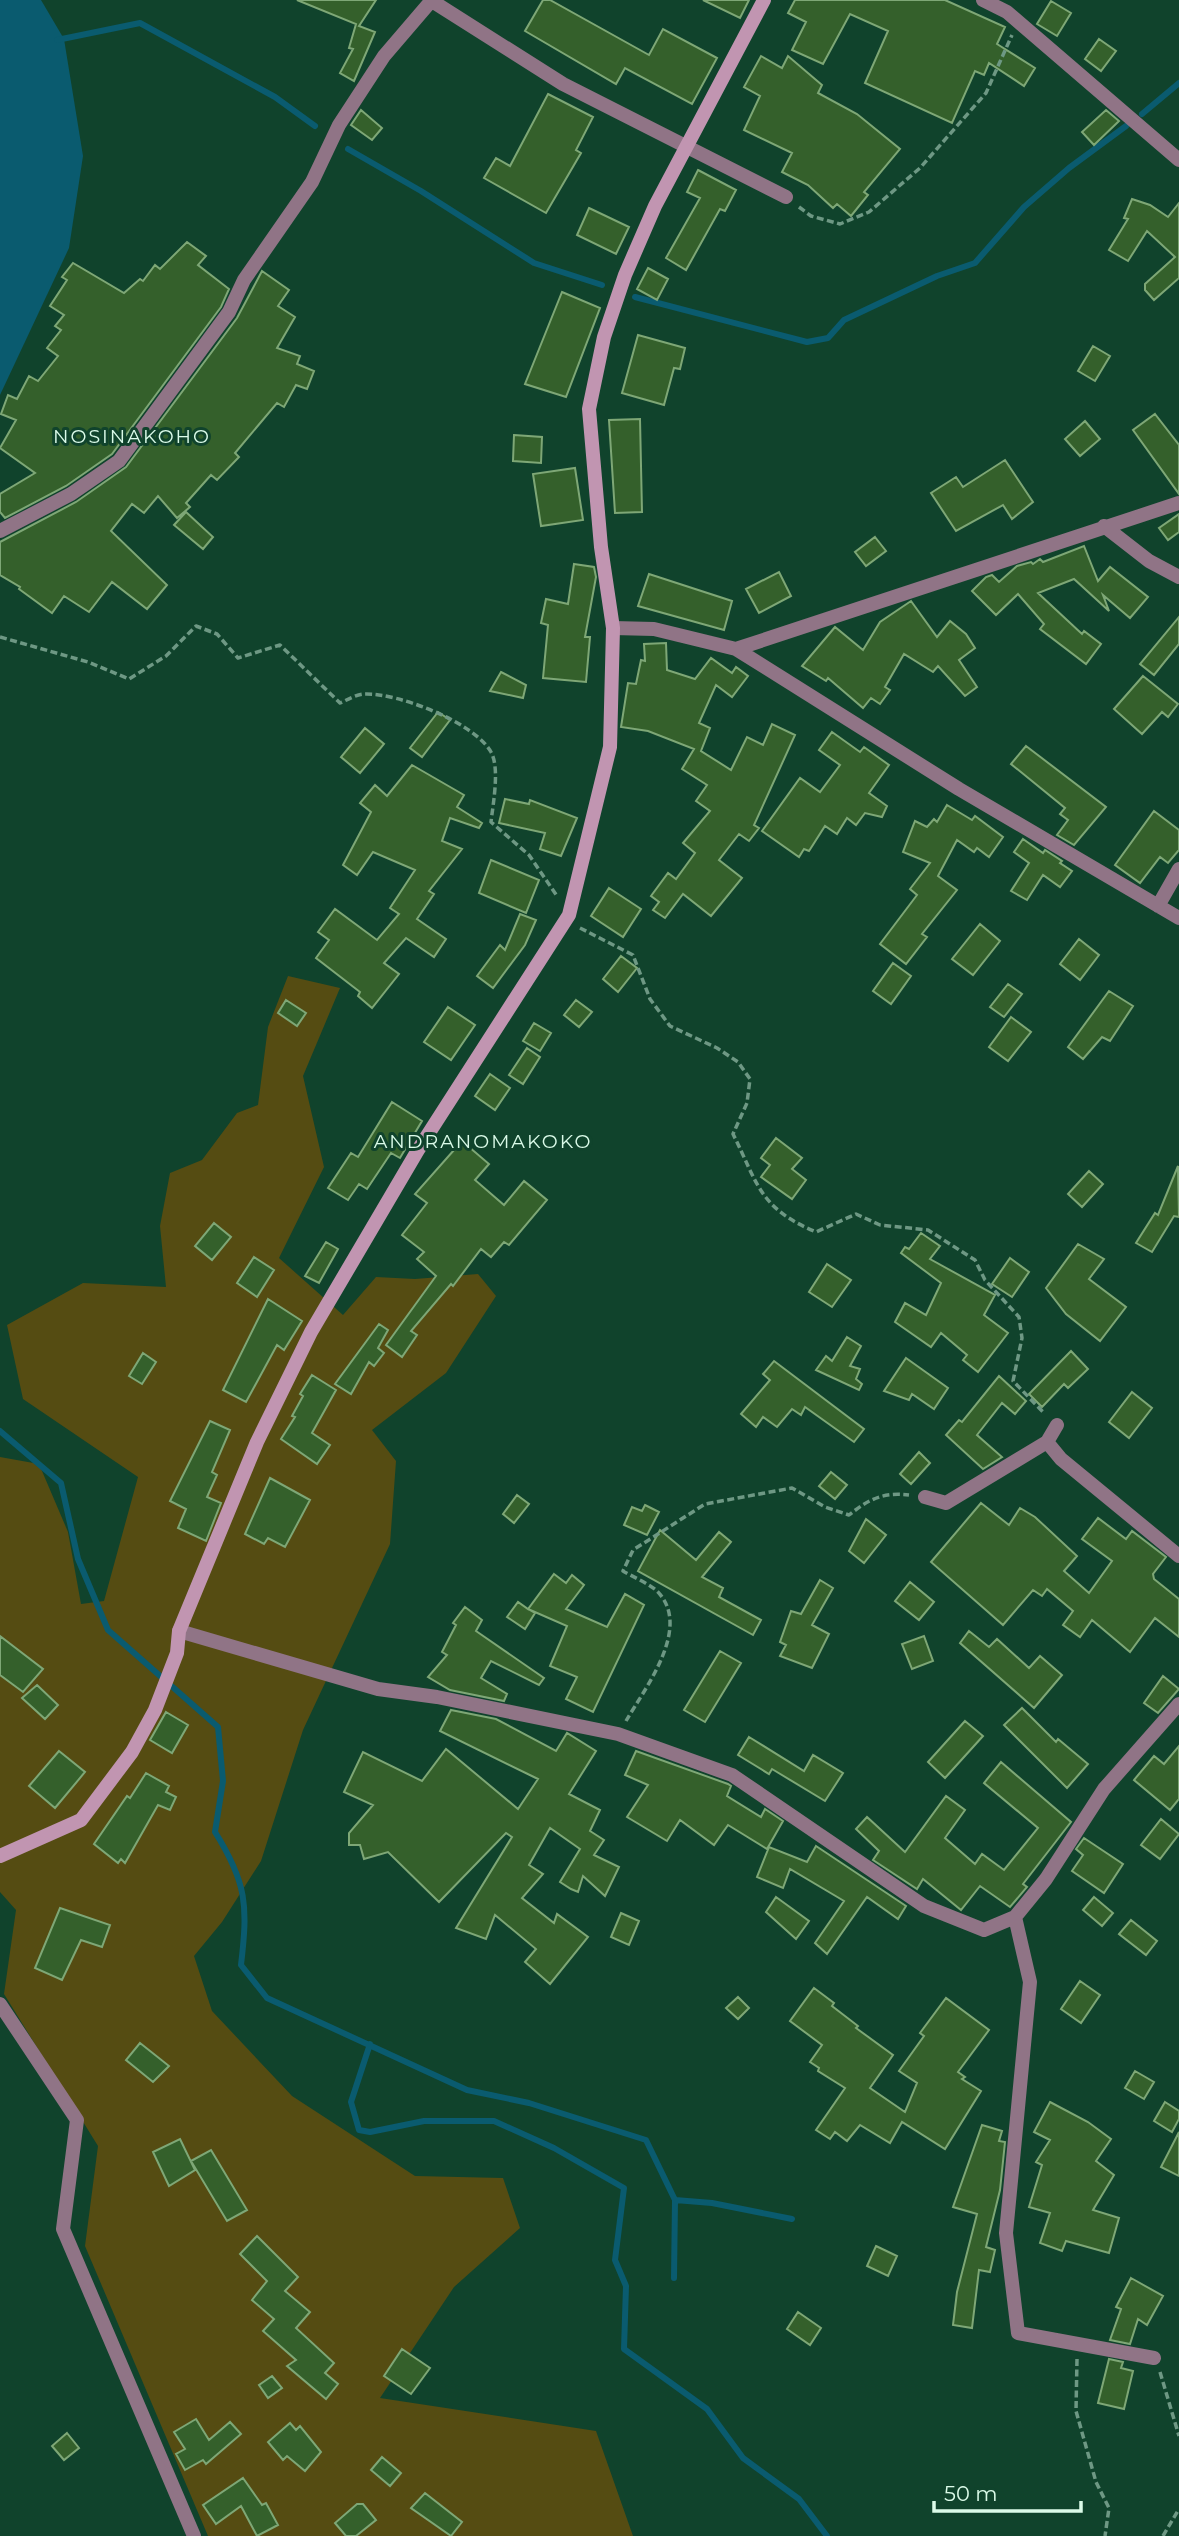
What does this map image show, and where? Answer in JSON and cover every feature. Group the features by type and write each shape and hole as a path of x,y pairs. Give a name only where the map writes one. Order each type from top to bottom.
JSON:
{"street":[{"path":"0,1856 81,1820 132,1752 155,1710 177,1653 179,1631 257,1442 311,1332 418,1150 569,915 610,747 613,628 601,547 589,409 604,337 625,275 655,205 764,0"},
{"path":"984,0 1011,6 1020,23 1179,160"},
{"path":"0,531 71,494 119,461 229,312 243,280 312,183 339,125 384,56 432,1 563,84 786,197"},
{"path":"736,649 1179,503"},
{"path":"1104,526 1149,561 1179,577"},
{"path":"613,628 654,629 736,649 970,795 1179,918"},
{"path":"1158,906 1179,869"},
{"path":"925,1497 946,1503 1047,1442 1057,1424"},
{"path":"1047,1442 1061,1458 1179,1556"},
{"path":"179,1631 378,1689 438,1697 618,1734 732,1774 924,1906 985,1930 1015,1917 1046,1879 1104,1789 1179,1704"},
{"path":"1015,1917 1030,1982 1006,2233 1018,2333 1154,2358"},
{"path":"0,2004 77,2120 63,2229 194,2536"}],"path":[{"path":"786,197 811,216 840,223 869,212 920,168 986,93 995,68 1020,23"},
{"path":"0,637 33,649 88,662 129,679 166,656 196,626 217,634 238,658 280,645 340,703 364,694 423,705 478,737 492,753 495,790 491,822 530,855 569,915 581,928 633,954 650,999 670,1026 717,1048 738,1062 750,1079 747,1103 733,1134 759,1193 792,1222 816,1232 856,1214 880,1225 928,1230 975,1260 985,1280 1019,1317 1022,1338 1013,1381 1057,1424"},
{"path":"618,1734 664,1656 671,1628 657,1591 623,1571 633,1550 705,1504 792,1488 825,1507 849,1515 869,1498 894,1493 925,1497"},
{"path":"1077,2343 1076,2411 1096,2482 1109,2508 1105,2536"},
{"path":"1154,2358 1179,2436"},
{"path":"1163,2536 1179,2509"}],"shaded area":[{"path":"288,976 340,988 303,1076 324,1167 279,1258 343,1315 376,1277 415,1279 478,1274 496,1296 446,1373 372,1430 396,1461 390,1544 303,1730 261,1861 222,1922 194,1956 212,2011 292,2096 415,2176 503,2178 520,2228 454,2287 380,2398 596,2431 633,2536 208,2536 85,2246 98,2146 4,1994 16,1910 0,1892 0,1457 39,1464 68,1532 81,1604 104,1601 138,1477 23,1399 7,1325 83,1283 166,1287 160,1226 170,1173 202,1160 237,1113 258,1105 268,1027"}],"water":[{"path":"0,0 41,0 64,39 83,156 69,248 0,395"}],"building":[{"path":"297,0 376,0 359,26 375,32 354,81 340,73 353,49 349,48 356,24"},
{"path":"543,0 550,0 649,55 663,29 717,58 692,104 625,68 616,84 525,31"},
{"path":"703,0 749,0 740,18"},
{"path":"795,0 945,0 1005,27 997,44 1035,68 1024,86 989,63 984,75 975,71 952,123 865,83 888,31 850,14 823,64 792,50 806,22 788,13"},
{"path":"1051,1 1071,13 1057,36 1037,24"},
{"path":"1099,39 1116,51 1101,71 1085,59"},
{"path":"761,56 782,68 788,56 822,85 818,93 857,114 900,149 864,192 868,195 851,216 837,204 833,208 808,185 782,172 792,153 744,130 760,96 744,87"},
{"path":"548,94 593,117 576,150 581,153 546,213 484,178 496,158 510,166"},
{"path":"361,110 382,128 372,140 351,125"},
{"path":"1106,110 1119,121 1094,145 1082,132"},
{"path":"698,170 736,190 725,211 720,209 686,270 666,258 700,198 687,192"},
{"path":"1132,199 1150,205 1168,217 1179,203 1179,278 1154,300 1145,290 1145,284 1175,257 1147,231 1128,261 1109,250 1128,219 1124,218"},
{"path":"589,208 629,227 616,254 577,235"},
{"path":"187,242 206,256 198,265 229,289 221,307 112,454 66,486 5,518 0,512 0,494 35,473 0,448 16,420 1,414 8,395 17,399 29,376 38,381 58,356 47,348 61,330 55,326 64,315 50,306 67,280 62,277 73,263 124,293 140,279 143,281 155,265 160,269"},
{"path":"648,268 668,279 657,300 637,289"},
{"path":"262,271 289,290 278,306 295,317 277,348 300,356 297,364 314,371 307,389 296,385 284,407 277,403 235,453 239,457 217,480 211,475 186,503 190,507 177,518 158,496 144,513 132,504 111,531 167,585 147,609 112,582 89,612 64,596 52,613 19,589 20,587 0,575 0,542 76,502 126,467 237,318"},
{"path":"562,292 600,308 566,397 525,384"},
{"path":"638,335 685,348 680,369 674,368 664,405 622,393"},
{"path":"1093,346 1110,356 1095,381 1078,371"},
{"path":"1155,414 1179,445 1179,494 1133,430"},
{"path":"640,419 642,512 615,513 609,420"},
{"path":"1085,421 1100,439 1080,456 1065,439"},
{"path":"514,435 542,437 541,463 513,461"},
{"path":"1005,460 1033,502 1012,519 1003,505 956,531 931,493 956,477 963,487"},
{"path":"575,468 583,520 541,526 533,474"},
{"path":"186,512 213,537 203,549 174,525"},
{"path":"1179,514 1179,532 1168,540 1159,528"},
{"path":"875,537 886,551 866,566 855,552"},
{"path":"1084,546 1098,581 1110,567 1148,597 1130,618 1103,595 1109,611 1074,579 1038,593 1082,634 1084,631 1101,644 1086,664 1040,629 1044,624 1018,594 996,615 972,591 986,577 992,575 999,582 1017,566 1031,562 1033,564 1040,559 1043,562"},
{"path":"574,564 594,567 596,577 585,637 590,637 586,682 543,678 548,625 541,623 546,599 568,604"},
{"path":"779,572 791,596 759,613 746,589"},
{"path":"649,574 732,601 724,630 638,606"},
{"path":"911,601 937,637 950,621 966,634 975,648 959,660 977,687 965,696 938,666 933,672 904,654 885,687 890,690 880,704 871,698 863,708 828,678 826,681 802,666 835,627 863,650 880,622"},
{"path":"1179,617 1179,644 1154,675 1140,664"},
{"path":"666,643 667,670 695,679 711,658 732,673 736,667 748,676 732,697 716,685 699,723 710,728 701,751 731,770 747,737 763,745 772,724 795,735 754,825 759,828 749,841 739,834 719,860 742,878 711,916 683,894 665,918 653,910 659,902 651,896 668,873 676,879 695,853 683,843 710,811 696,801 707,785 682,769 694,749 648,731 621,727 628,683 636,684 641,660 645,661 644,644"},
{"path":"501,672 526,685 523,698 490,691"},
{"path":"1143,676 1178,704 1168,717 1162,712 1142,734 1114,709"},
{"path":"438,712 450,720 422,757 410,748"},
{"path":"365,728 384,744 360,773 341,757"},
{"path":"832,732 860,752 864,747 889,765 869,793 887,806 882,817 865,813 856,825 847,818 837,834 825,826 809,851 804,849 799,857 762,831 800,778 820,792 840,765 819,750"},
{"path":"1026,746 1106,807 1074,845 1057,835 1068,820 1060,814 1065,808 1011,764"},
{"path":"412,765 464,795 457,807 482,823 479,828 450,818 442,841 462,849 429,891 434,894 417,919 446,939 434,957 406,938 384,963 399,974 372,1008 358,996 360,992 316,958 329,940 318,932 335,909 377,940 399,914 390,908 415,870 373,852 357,875 343,865 371,812 360,803 375,785 387,796"},
{"path":"505,799 529,804 530,800 577,818 561,856 540,849 545,833 499,823"},
{"path":"947,805 972,820 975,816 1003,837 989,857 977,848 974,852 957,840 938,876 957,890 922,934 927,937 906,964 880,944 917,895 910,889 930,863 903,852 915,821 927,827 934,819 937,822"},
{"path":"1154,811 1179,830 1179,850 1168,863 1160,857 1140,883 1115,865"},
{"path":"1023,839 1043,853 1045,850 1062,861 1060,863 1072,871 1060,887 1043,875 1027,900 1011,891 1029,863 1014,852"},
{"path":"491,860 539,880 526,913 479,893"},
{"path":"609,888 641,909 623,937 591,916"},
{"path":"520,914 536,920 525,945 493,988 477,976 500,945 505,950"},
{"path":"980,924 1000,941 973,975 952,959"},
{"path":"1079,939 1099,955 1080,980 1060,964"},
{"path":"621,956 637,968 618,992 603,979"},
{"path":"893,963 911,976 891,1004 873,991"},
{"path":"1008,984 1022,994 1004,1017 990,1007"},
{"path":"1109,991 1133,1006 1110,1041 1102,1037 1083,1059 1068,1047"},
{"path":"286,1000 306,1013 297,1026 278,1013"},
{"path":"576,1000 592,1012 579,1027 564,1015"},
{"path":"448,1007 475,1025 451,1060 424,1042"},
{"path":"1011,1017 1031,1032 1008,1061 989,1047"},
{"path":"534,1023 551,1033 540,1051 523,1041"},
{"path":"527,1048 540,1057 523,1084 509,1075"},
{"path":"490,1074 510,1088 495,1110 475,1096"},
{"path":"392,1102 422,1121 400,1158 391,1153 367,1189 359,1184 348,1200 328,1188 351,1153 358,1157"},
{"path":"776,1138 802,1158 792,1169 806,1180 792,1199 761,1177 770,1165 761,1158"},
{"path":"462,1141 489,1164 475,1180 504,1205 524,1181 547,1200 509,1245 504,1242 491,1257 481,1249 453,1286 451,1284 411,1331 417,1335 402,1357 386,1345 436,1276 417,1259 424,1252 402,1235 427,1203 415,1194"},
{"path":"1178,1166 1179,1217 1174,1216 1152,1252 1136,1243 1155,1213 1158,1215"},
{"path":"1089,1171 1103,1184 1082,1207 1068,1194"},
{"path":"214,1223 231,1237 212,1260 195,1246"},
{"path":"921,1233 940,1246 930,1259 995,1295 984,1315 1008,1333 978,1372 963,1360 967,1355 941,1333 931,1347 895,1322 905,1303 926,1315 941,1283 901,1253 905,1247 909,1249"},
{"path":"326,1242 338,1249 319,1283 305,1276"},
{"path":"1078,1244 1104,1259 1089,1279 1126,1307 1100,1341 1066,1314 1046,1288"},
{"path":"254,1257 274,1270 257,1297 237,1283"},
{"path":"1010,1258 1029,1272 1012,1297 992,1284"},
{"path":"827,1264 851,1280 832,1307 809,1292"},
{"path":"268,1299 302,1321 284,1350 277,1345 246,1402 223,1390"},
{"path":"379,1324 388,1330 378,1348 384,1353 374,1366 369,1362 351,1394 335,1384"},
{"path":"847,1337 861,1346 850,1366 860,1369 856,1379 862,1384 859,1390 816,1370 826,1356 832,1361"},
{"path":"1071,1351 1088,1369 1068,1388 1064,1384 1042,1407 1029,1394"},
{"path":"143,1353 156,1362 142,1384 129,1376"},
{"path":"906,1358 948,1388 934,1409 912,1394 909,1400 884,1391"},
{"path":"774,1361 864,1429 854,1442 805,1407 801,1415 792,1409 777,1427 763,1417 756,1427 741,1414 770,1380 763,1374"},
{"path":"312,1375 336,1390 312,1433 330,1445 317,1464 281,1439 295,1417 292,1416 303,1396 300,1394"},
{"path":"999,1376 1026,1401 1015,1414 1002,1403 977,1435 1002,1457 983,1469 946,1435 959,1420 962,1422"},
{"path":"1132,1392 1152,1408 1129,1438 1109,1422"},
{"path":"210,1421 230,1430 212,1472 217,1475 207,1497 221,1503 206,1541 178,1528 186,1509 170,1501"},
{"path":"919,1452 930,1463 911,1484 900,1474"},
{"path":"831,1472 847,1485 835,1499 819,1486"},
{"path":"270,1478 310,1500 285,1547 268,1538 264,1544 245,1534"},
{"path":"517,1495 529,1504 514,1523 503,1514"},
{"path":"981,1503 1009,1525 1020,1508 1035,1517 1077,1556 1064,1571 1089,1593 1112,1561 1082,1539 1098,1518 1126,1539 1132,1531 1166,1557 1153,1574 1154,1579 1179,1599 1179,1637 1155,1618 1130,1652 1092,1620 1080,1637 1063,1625 1073,1611 1047,1589 1042,1596 1033,1590 1003,1625 931,1562"},
{"path":"645,1505 659,1512 647,1535 624,1525 632,1507 642,1511"},
{"path":"866,1519 886,1535 864,1563 849,1551"},
{"path":"660,1530 696,1560 719,1532 731,1542 702,1577 723,1588 719,1597 761,1620 753,1635 638,1571"},
{"path":"554,1574 566,1583 572,1575 584,1585 566,1609 607,1627 625,1594 644,1605 593,1712 566,1699 577,1677 550,1666 567,1626 528,1609"},
{"path":"820,1580 833,1588 812,1625 829,1634 812,1668 780,1656 786,1645 780,1642 791,1611 801,1614"},
{"path":"910,1582 934,1602 919,1620 895,1601"},
{"path":"518,1602 535,1613 525,1629 507,1617"},
{"path":"465,1607 482,1620 476,1631 544,1678 539,1685 491,1661 481,1678 507,1694 504,1701 450,1690 428,1677 447,1655 442,1652 456,1625 453,1623"},
{"path":"969,1631 989,1647 997,1639 1029,1668 1040,1656 1062,1675 1034,1708 960,1643"},
{"path":"0,1636 43,1669 23,1692 0,1675"},
{"path":"924,1636 933,1661 912,1669 902,1644"},
{"path":"720,1651 741,1663 705,1722 684,1710"},
{"path":"1163,1676 1179,1689 1158,1713 1144,1703"},
{"path":"37,1685 58,1705 45,1719 22,1698"},
{"path":"1022,1708 1056,1742 1058,1739 1088,1764 1067,1788 1004,1725"},
{"path":"451,1710 496,1719 556,1751 567,1733 596,1751 569,1794 600,1810 590,1831 604,1840 594,1855 619,1867 605,1896 583,1876 578,1892 571,1889 560,1882 580,1849 550,1828 529,1865 543,1874 522,1898 554,1923 557,1914 588,1937 550,1984 525,1962 536,1949 495,1915 486,1939 456,1928 512,1837 506,1833 439,1902 388,1852 364,1859 360,1845 349,1845 349,1833 373,1805 344,1792 363,1752 422,1781 446,1749 518,1809 538,1779 440,1731"},
{"path":"166,1712 188,1725 172,1753 150,1740"},
{"path":"965,1721 983,1736 945,1778 928,1762"},
{"path":"749,1737 804,1771 813,1755 843,1773 825,1801 772,1769 769,1774 738,1755"},
{"path":"1179,1746 1179,1799 1170,1810 1134,1780 1154,1756 1164,1764"},
{"path":"59,1751 85,1772 55,1808 29,1786"},
{"path":"636,1751 728,1784 731,1786 727,1796 761,1817 765,1809 783,1821 767,1849 728,1825 714,1845 680,1820 667,1841 627,1817 648,1785 625,1775"},
{"path":"1001,1762 1071,1822 1023,1884 1027,1887 1010,1907 980,1886 961,1910 923,1879 917,1889 873,1860 879,1851 856,1829 867,1817 905,1852 946,1796 965,1810 945,1838 975,1864 982,1854 1004,1870 1038,1828 984,1783"},
{"path":"146,1773 169,1786 166,1792 176,1797 170,1810 158,1805 125,1863 121,1859 118,1863 94,1844"},
{"path":"1161,1819 1179,1834 1160,1859 1141,1845"},
{"path":"1084,1838 1123,1864 1104,1893 1072,1871 1083,1855 1076,1849"},
{"path":"816,1846 906,1906 898,1919 867,1897 827,1954 815,1943 844,1901 790,1869 783,1888 757,1877 769,1847 807,1862"},
{"path":"776,1897 809,1921 796,1939 766,1912"},
{"path":"1094,1897 1113,1913 1102,1926 1083,1910"},
{"path":"60,1908 110,1925 102,1947 81,1940 62,1980 35,1968"},
{"path":"621,1913 639,1921 629,1945 611,1937"},
{"path":"1131,1920 1157,1941 1146,1955 1119,1934"},
{"path":"1080,1981 1100,1995 1081,2023 1061,2009"},
{"path":"814,1988 834,2003 832,2006 858,2026 856,2028 893,2055 870,2088 905,2112 917,2083 899,2071 924,2036 920,2033 946,1998 989,2030 958,2072 965,2077 962,2079 981,2091 945,2149 902,2122 890,2143 860,2125 847,2141 835,2132 830,2139 816,2130 845,2088 818,2071 819,2068 810,2062 822,2045 790,2021"},
{"path":"738,1997 749,2008 738,2019 726,2008"},
{"path":"140,2043 169,2066 153,2082 126,2060"},
{"path":"1135,2071 1154,2082 1144,2099 1125,2088"},
{"path":"1050,2102 1088,2122 1111,2139 1096,2161 1114,2175 1093,2210 1119,2218 1109,2253 1066,2241 1062,2251 1040,2243 1050,2213 1029,2207 1042,2165 1036,2162 1050,2140 1034,2132"},
{"path":"1165,2102 1179,2111 1179,2119 1172,2132 1154,2121"},
{"path":"982,2125 1002,2131 999,2141 1005,2142 1000,2190 986,2247 995,2250 990,2272 979,2270 972,2328 953,2325 957,2292 977,2214 953,2207"},
{"path":"1179,2132 1179,2176 1161,2167"},
{"path":"180,2139 195,2170 169,2186 153,2152"},
{"path":"211,2150 247,2210 227,2221 191,2161"},
{"path":"257,2236 298,2277 285,2291 310,2312 296,2328 334,2363 325,2373 338,2384 326,2399 287,2366 296,2360 263,2331 274,2319 252,2300 267,2281 240,2254"},
{"path":"876,2246 897,2256 888,2276 867,2266"},
{"path":"1131,2278 1163,2296 1147,2325 1138,2319 1130,2344 1110,2340 1121,2309 1116,2307"},
{"path":"798,2312 821,2328 810,2345 787,2329"},
{"path":"402,2349 430,2368 411,2394 384,2376"},
{"path":"1109,2359 1123,2362 1121,2368 1133,2371 1124,2409 1098,2403"},
{"path":"272,2376 282,2388 268,2398 259,2385"},
{"path":"196,2419 209,2440 230,2422 241,2434 206,2464 203,2460 185,2470 176,2454 185,2449 174,2432"},
{"path":"290,2423 296,2430 300,2426 321,2452 305,2471 287,2456 283,2460 268,2442"},
{"path":"67,2433 79,2448 64,2460 52,2446"},
{"path":"382,2457 401,2473 390,2486 371,2470"},
{"path":"243,2478 262,2505 266,2503 278,2525 257,2536 241,2506 216,2524 203,2505"},
{"path":"425,2493 462,2522 451,2536 411,2508"},
{"path":"357,2504 363,2504 376,2520 356,2536 346,2536 335,2523"}],"waterway":[{"path":"57,40 140,23 275,97 315,126"},
{"path":"1142,114 1179,83"},
{"path":"635,297 807,342 828,338 844,320 937,276 975,263 1024,207 1069,168 1126,126"},
{"path":"348,149 421,191 534,263 602,285"},
{"path":"0,1431 61,1483 78,1559 108,1630 218,1727 223,1781 215,1832 234,1866 243,1896 241,1965 267,1998 467,2090 529,2103 646,2140 675,2200 674,2278"},
{"path":"370,2044 351,2102 359,2130 370,2132 424,2121 494,2121 554,2148 624,2188 615,2260 626,2286 624,2349 707,2409 743,2458 799,2499 827,2536"},
{"path":"675,2200 712,2203 792,2219"}],"district":[{"name":"NOSINAKOHO","path":"132,436"},
{"name":"ANDRANOMAKOKO","path":"483,1141"}]}
